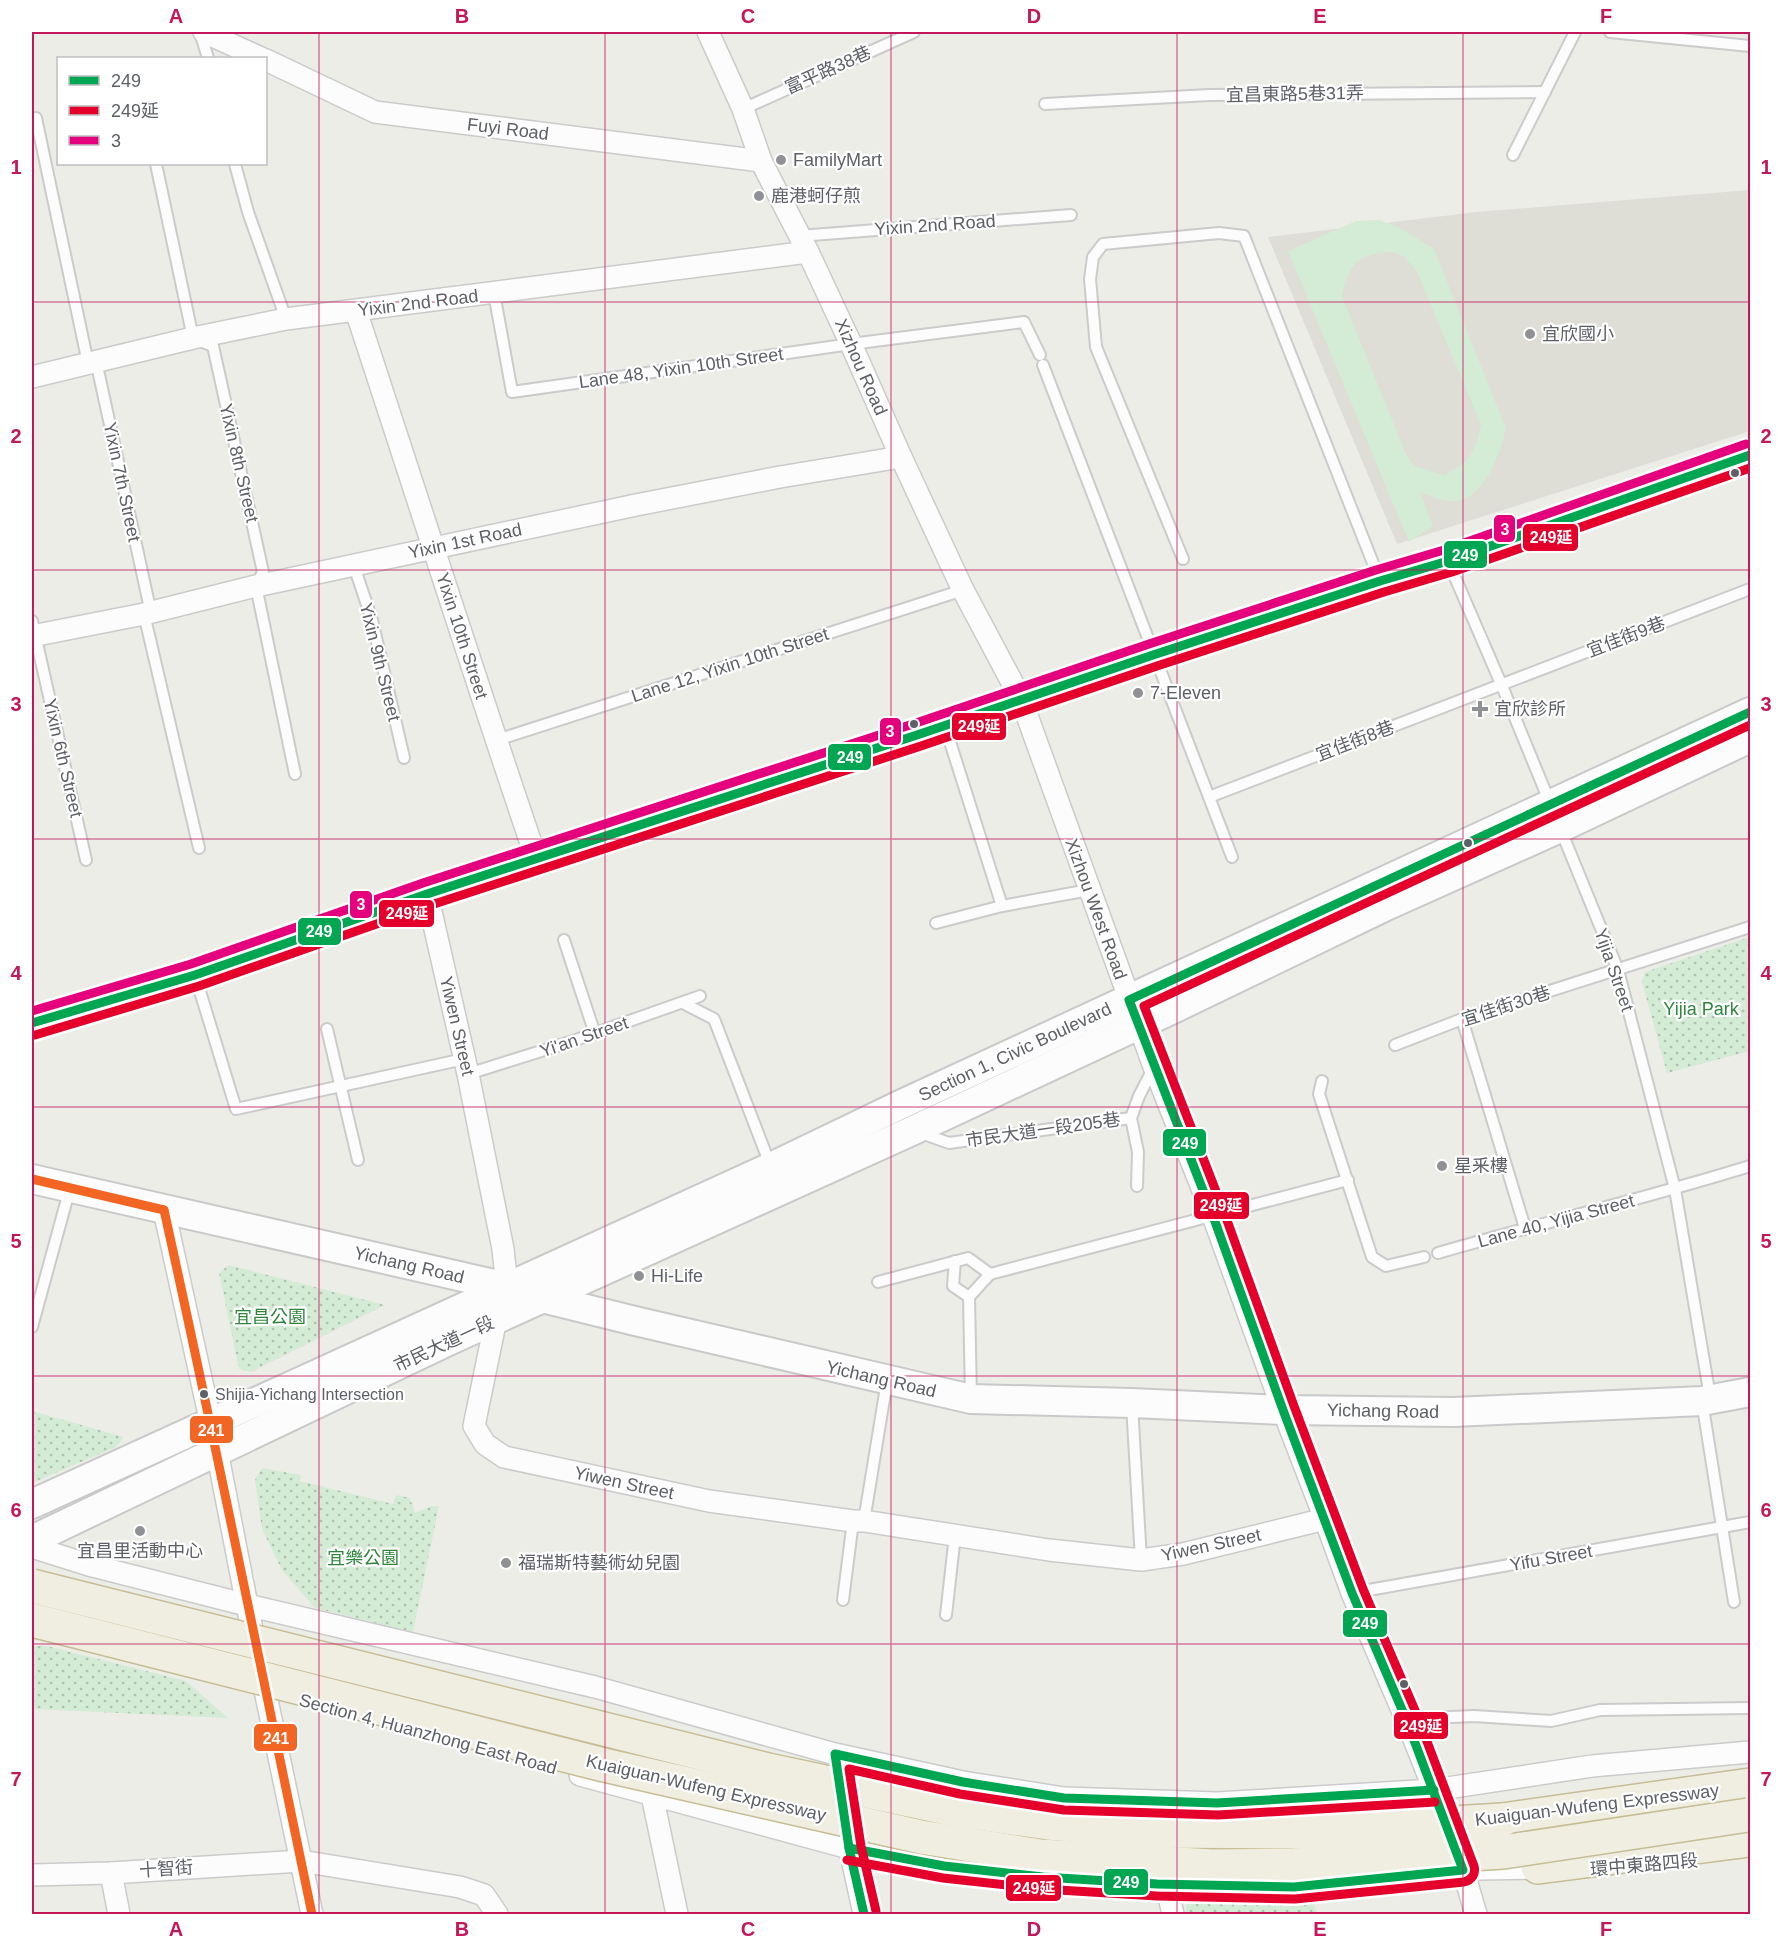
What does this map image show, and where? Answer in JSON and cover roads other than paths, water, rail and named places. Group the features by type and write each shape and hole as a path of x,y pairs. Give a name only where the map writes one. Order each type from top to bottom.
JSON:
{"highway":[{"name":"Kuaiguan-Wufeng Expressway","path":"32,1586 768,1770 957,1810 1048,1823 1142,1831 1316,1831 1502,1820 1750,1785"},
{"name":"Kuaiguan-Wufeng Expressway","path":"32,1620 604,1765 921,1837 1040,1856 1212,1866 1294,1865 1503,1852 1750,1815"},
{"path":"1538,1867 1750,1840"}],"street":[{"name":"Fuyi Road","path":"202,32 258,57"},
{"name":"Xizhou Road","path":"708,32 743,109 761,161 851,344 963,590 1021,699"},
{"name":"Fuyi Road","path":"267,61 375,112 761,161"},
{"name":"Yixin 2nd Road","path":"32,377 193,338 286,319 494,293 803,244"},
{"name":"Yixin 10th Street","path":"356,311 536,858"},
{"path":"32,1023 195,975 427,894 945,726 1153,655 1448,561 1750,455"},
{"name":"Yixin 1st Road","path":"33,631 144,614 256,586 434,547 769,479 901,457"},
{"name":"Xizhou West Road","path":"1021,699 1154,1067 1213,1216 1352,1593 1434,1790 1463,1870 1476,1914"},
{"name":"Section 1, Civic Boulevard","path":"542,1299 908,1117 1134,1012 1384,907 1750,712"},
{"name":"Section 1, Civic Boulevard","path":"1556,816 1750,738"},
{"name":"Yiwen Street","path":"427,894 466,1067 503,1249 507,1287 496,1319 474,1426 485,1444 504,1457 709,1501 1049,1550 1141,1560 1183,1554 1325,1519"},
{"name":"Section 1, Civic Boulevard","path":"507,1287 771,1167 908,1117"},
{"name":"Yichang Road","path":"32,1179 507,1287 542,1299 971,1399 1283,1410 1454,1412 1706,1401 1750,1392"},
{"path":"164,1210 217,1451 312,1914"},
{"name":"市民大道一段","path":"210,1422 507,1287"},
{"name":"市民大道一段","path":"217,1451 542,1299"},
{"path":"32,1504 210,1422"},
{"path":"32,1540 217,1451"},
{"path":"32,1547 89,1565 247,1605 595,1687 835,1754 963,1782 1064,1798 1217,1803 1434,1790 1592,1766 1750,1752"},
{"name":"Section 4, Huanzhong East Road","path":"32,1635 230,1680 849,1848 944,1866 1043,1877 1166,1884 1294,1887 1463,1870 1538,1867 1609,1845 1750,1826"},
{"path":"835,1754 849,1848 864,1914"},
{"path":"652,1795 677,1914"},
{"name":"環中東路四段","path":"1538,1867 1601,1872 1750,1854"},
{"name":"十智街","path":"32,1875 111,1873 301,1861 460,1887 484,1895 497,1914"},
{"path":"111,1873 119,1914"},
{"path":"1166,1884 1173,1914"}],"lane":[{"path":"202,32 208,57"},
{"name":"富平路38巷","path":"743,109 914,32"},
{"path":"1513,155 1575,32"},
{"path":"1610,32 1750,46"},
{"name":"宜昌東路5巷31弄","path":"1045,104 1209,95 1545,92"},
{"name":"Yixin 7th Street","path":"36,118 88,363 98,370 148,604 144,614 199,848"},
{"path":"156,165 193,338"},
{"path":"235,165 248,212 286,319"},
{"name":"Yixin 2nd Road","path":"803,244 1071,215"},
{"path":"1183,559 1096,346 1090,279 1093,257 1103,244 1218,233 1244,236 1380,581"},
{"name":"Lane 48, Yixin 10th Street","path":"494,293 512,392 1024,322 1041,360 1153,655"},
{"name":"Yixin 8th Street","path":"193,338 213,346 263,572 256,586 295,774"},
{"name":"Yijia Street","path":"1448,561 1502,686 1618,970 1675,1189 1734,1602"},
{"name":"Yixin 9th Street","path":"354,566 372,620 404,758"},
{"name":"宜佳街9巷","path":"1502,686 1750,589"},
{"name":"Lane 12, Yixin 10th Street","path":"496,740 963,590"},
{"name":"Yixin 6th Street","path":"33,631 86,860"},
{"path":"1153,655 1232,857"},
{"name":"宜佳街8巷","path":"1209,797 1502,686"},
{"path":"945,726 1002,906"},
{"path":"936,923 1002,906 1089,890"},
{"name":"宜佳街30巷","path":"1395,1045 1462,1019 1750,927"},
{"path":"564,940 595,1034"},
{"name":"Yi'an Street","path":"195,975 236,1109 340,1087 466,1067 595,1034 699,996"},
{"path":"683,1003 714,1019 771,1167"},
{"path":"1462,1019 1525,1228"},
{"path":"327,1029 358,1160"},
{"path":"1137,1186 1138,1152 1131,1118 1154,1067"},
{"path":"1323,1081 1318,1094 1372,1257 1386,1266 1424,1257"},
{"name":"市民大道一段205巷","path":"908,1117 950,1143 1131,1118"},
{"name":"Lane 40, Yijia Street","path":"1438,1253 1675,1189 1750,1166"},
{"path":"971,1399 969,1298 990,1274 1348,1180"},
{"path":"32,1327 70,1188"},
{"path":"878,1282 968,1257 990,1274"},
{"path":"955,1261 952,1286 969,1298"},
{"path":"843,1600 887,1381"},
{"path":"1132,1403 1141,1560"},
{"name":"Yifu Street","path":"1352,1593 1750,1522"},
{"path":"946,1615 955,1535"},
{"path":"1406,1719 1474,1716 1551,1722 1600,1710 1750,1708"}],"place":[{"name":"FamilyMart","path":"781,160"},
{"name":"鹿港蚵仔煎","path":"759,196"},
{"name":"宜欣國小","path":"1530,334"},
{"name":"7-Eleven","path":"1138,693"},
{"name":"宜欣診所","path":"1480,709"},
{"name":"星釆樓","path":"1442,1166"},
{"name":"Hi-Life","path":"639,1276"},
{"name":"Shijia-Yichang Intersection","path":"204,1394"},
{"name":"宜昌里活動中心","path":"140,1531"},
{"name":"福瑞斯特藝術幼兒園","path":"506,1563"}],"park label":[{"name":"Yijia Park","path":"1701,1009"},
{"name":"宜昌公園","path":"270,1317"},
{"name":"宜樂公園","path":"363,1558"}]}
